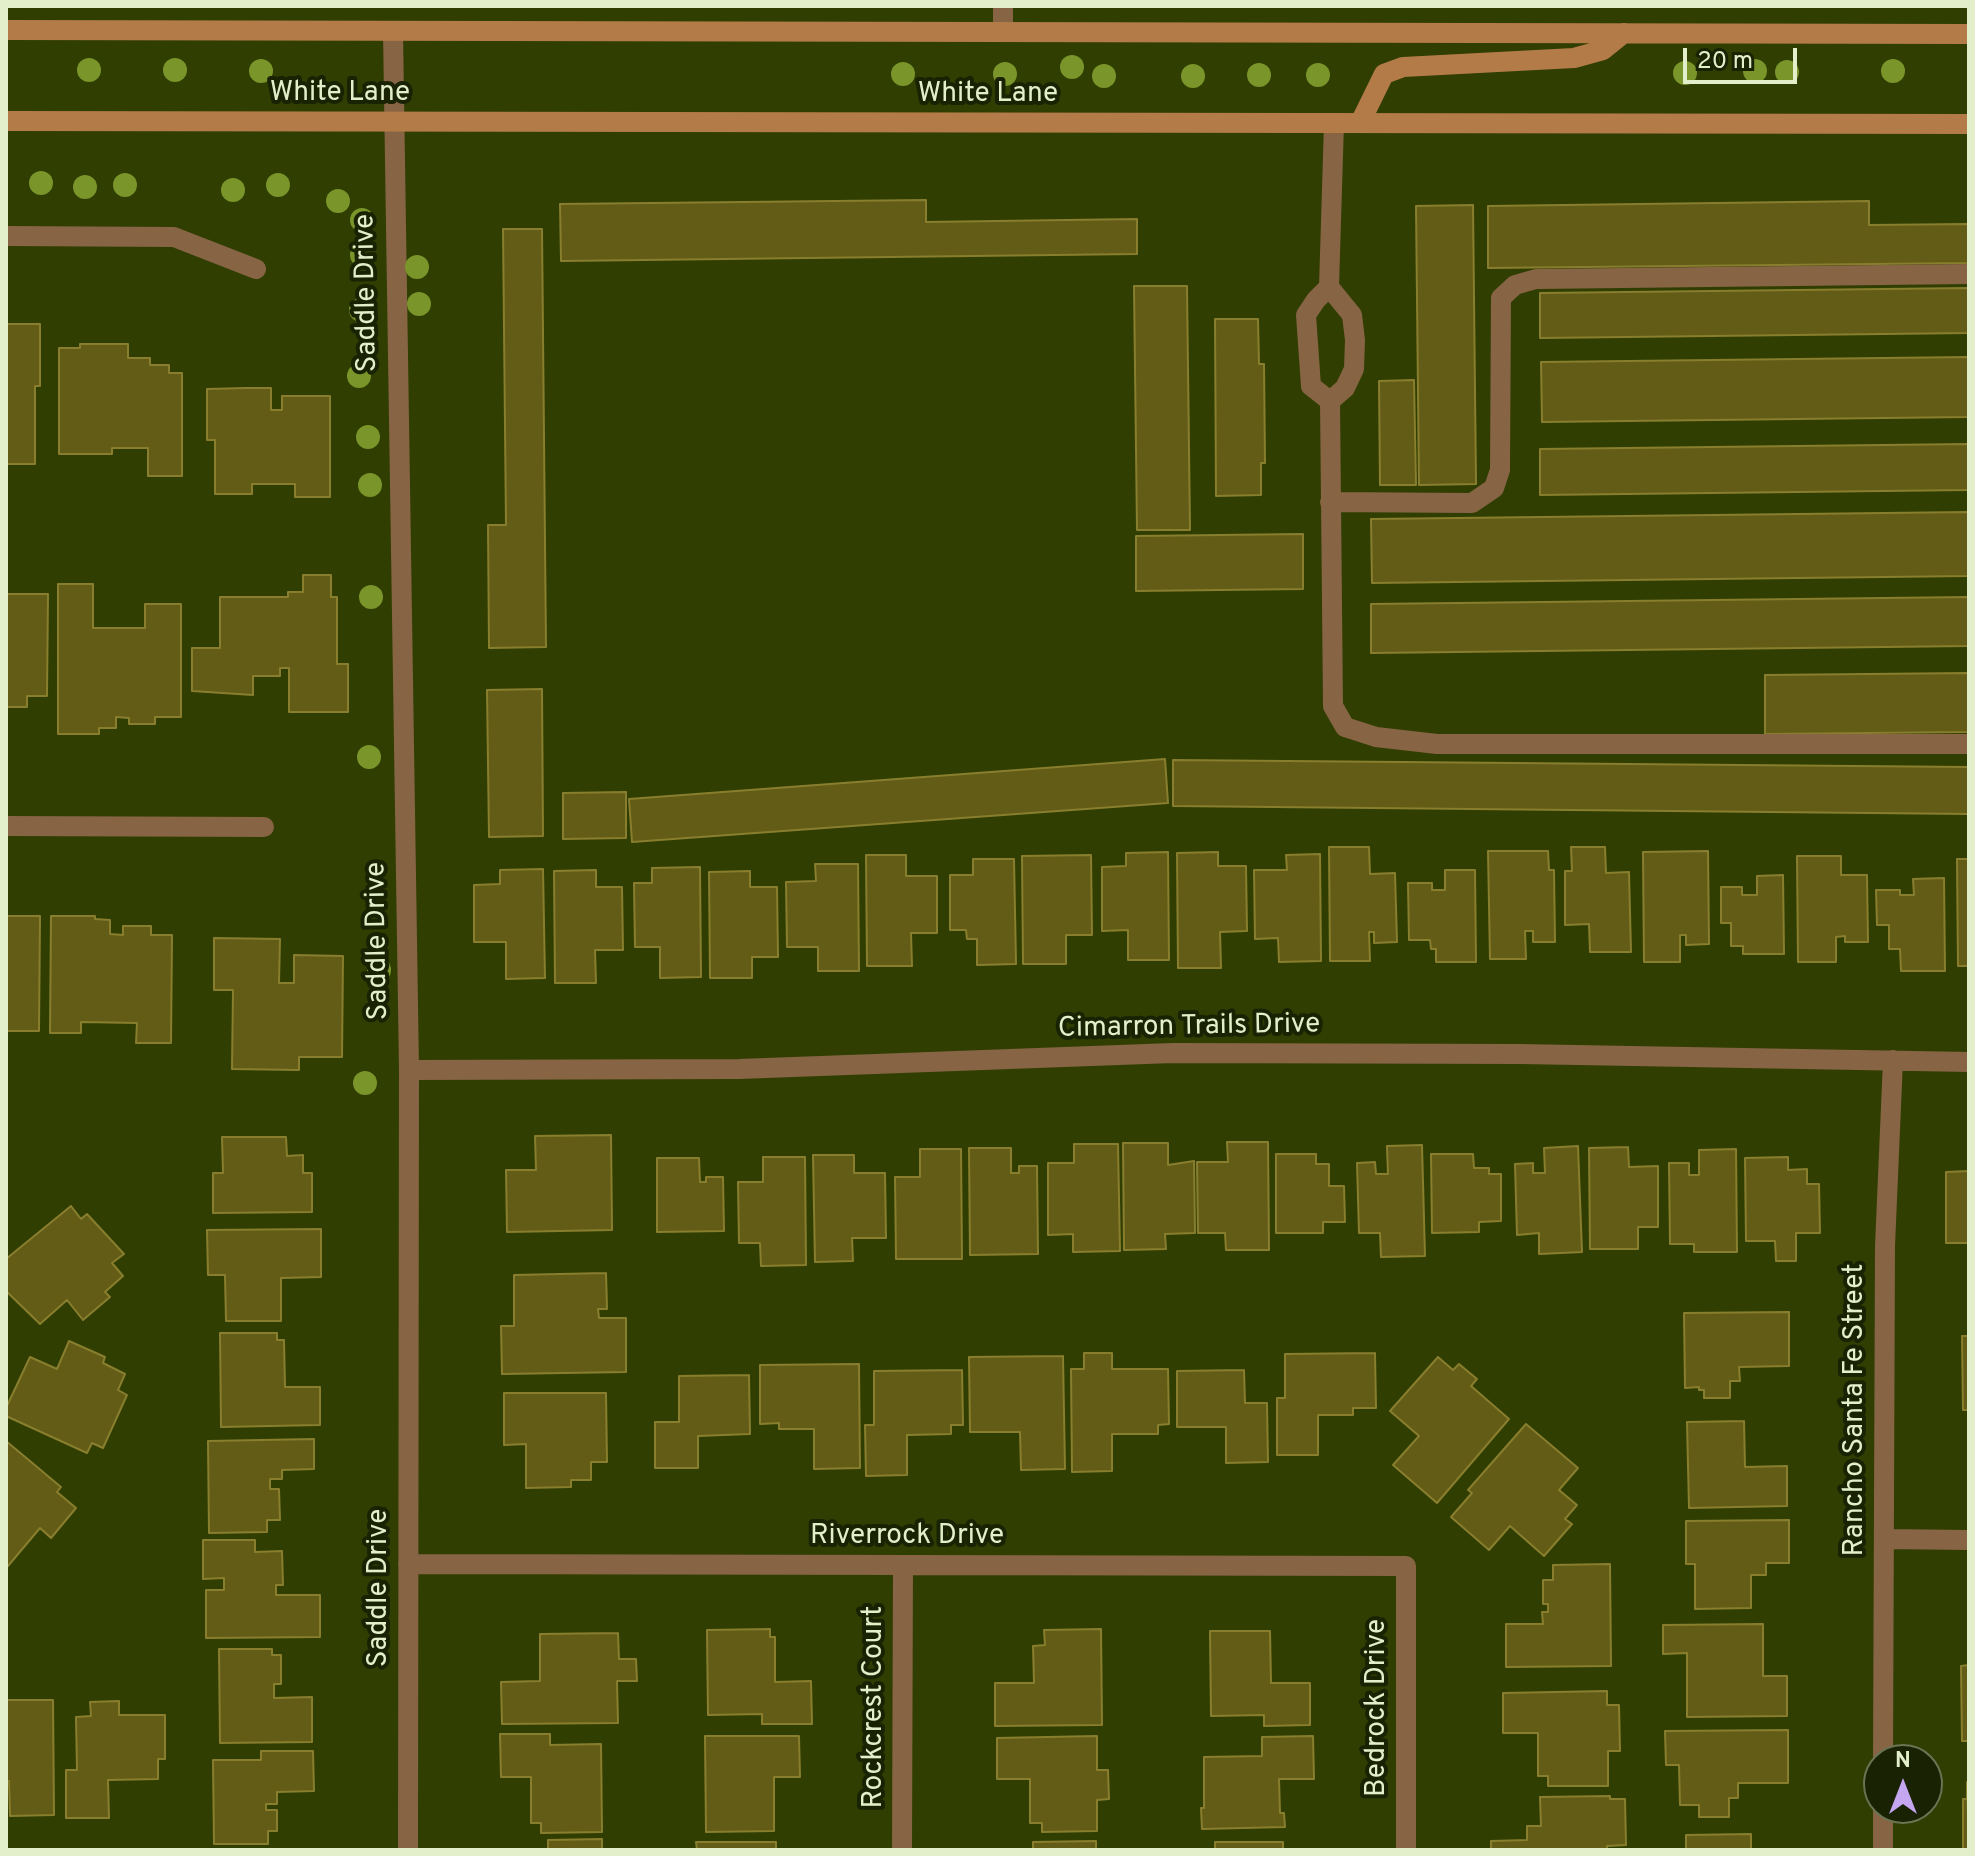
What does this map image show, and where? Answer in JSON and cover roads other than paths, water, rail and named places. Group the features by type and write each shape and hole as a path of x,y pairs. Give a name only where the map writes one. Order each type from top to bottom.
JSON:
{"main road":[{"path":"6,30 1969,34"},
{"path":"1360,123 1384,74 1403,67 1574,58 1603,50 1624,33"},
{"name":"White Lane","path":"6,121 1969,124"}],"street":[{"path":"1003,6 1003,31"},
{"name":"Saddle Drive","path":"393,31 409,1070 408,1850"},
{"path":"1334,123 1329,287 1352,315 1355,340 1354,369 1345,388 1330,401 1333,706 1345,727 1376,737 1437,744 1969,744"},
{"path":"6,236 174,237 256,269"},
{"path":"1330,502 1472,503 1494,488 1500,470 1501,298 1515,285 1536,279 1969,274"},
{"path":"1329,287 1306,315 1311,386 1330,401"},
{"path":"6,826 264,827"},
{"name":"Cimarron Trails Drive","path":"409,1070 739,1069 1173,1053 1520,1054 1969,1062"},
{"name":"Rancho Santa Fe Street","path":"1883,1744 1885,1246 1893,1060"},
{"path":"1884,1539 1969,1540"},
{"name":"Riverrock Drive","path":"408,1564 1406,1566"},
{"name":"Rockcrest Court","path":"902,1850 903,1565"},
{"name":"Bedrock Drive","path":"1406,1566 1406,1850"},
{"path":"1883,1824 1883,1850"}]}
